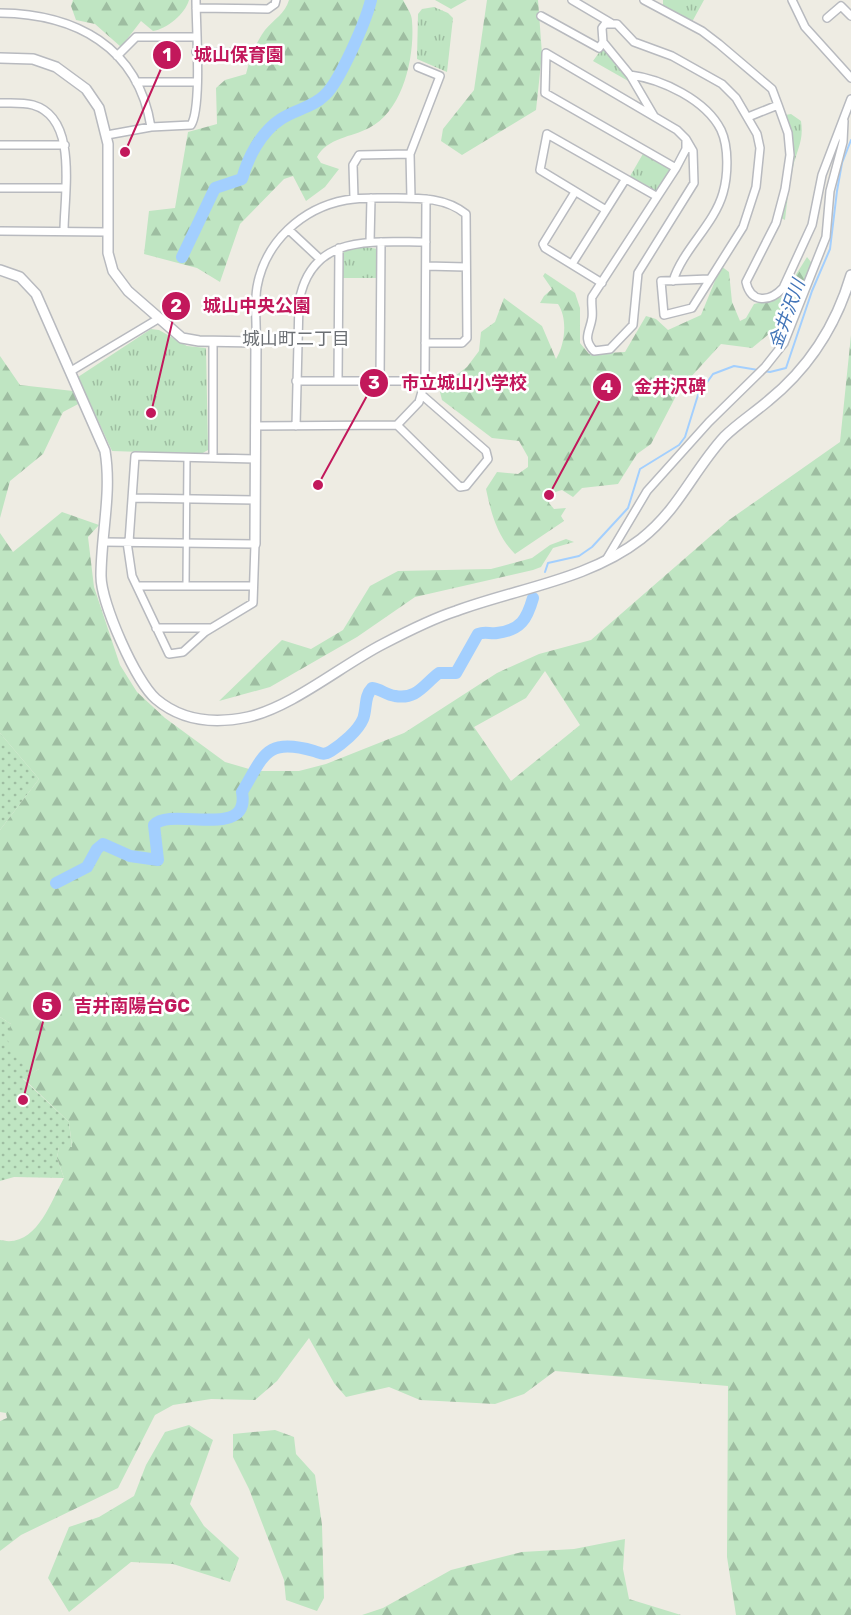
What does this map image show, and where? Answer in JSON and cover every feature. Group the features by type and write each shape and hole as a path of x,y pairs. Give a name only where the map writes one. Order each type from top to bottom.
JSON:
{"street":[{"path":"107,135 151,127 191,125 195,120 196,0"},
{"path":"196,8 268,9 272,8 276,0"},
{"path":"572,0 617,24 634,42 672,56 722,84 748,117 757,134 760,148 756,187 743,227 692,308 664,315 661,281 709,279"},
{"path":"644,0 710,37 772,89 778,105 788,133 790,154 785,189 776,223 746,282 750,294 755,299 769,298 783,288 809,233 822,175 851,99"},
{"path":"792,0 804,27 851,78"},
{"path":"826,18 841,6 851,16"},
{"path":"0,14 38,15 69,23 98,39 117,56 136,82 147,107 151,127"},
{"path":"541,16 599,48 603,42"},
{"path":"611,22 602,28 603,42 630,75 654,116"},
{"path":"117,56 136,36 196,37"},
{"path":"196,52 246,53"},
{"path":"675,168 545,93 546,53 654,116 686,139 693,147 694,183 638,273 633,326 610,349 599,352 590,346 586,334 592,316 592,297 675,168 686,149 686,139"},
{"path":"0,58 33,60 66,72 93,98 107,135 108,253 113,271 128,291 182,338 213,342 256,342"},
{"path":"411,198 410,154 440,76 418,67"},
{"path":"630,75 660,82 701,107 712,117 721,131 726,148 723,193 673,281"},
{"path":"136,82 196,82"},
{"path":"0,104 32,105 48,112 61,129 64,145 64,231"},
{"path":"748,117 778,105"},
{"path":"604,562 647,491 709,422 765,367 784,343 805,287 823,251 830,191 843,142 844,121"},
{"path":"606,210 540,170 547,134 656,196"},
{"path":"0,144 64,145"},
{"path":"354,198 353,165 359,155 410,154"},
{"path":"572,264 625,180"},
{"path":"0,188 64,188"},
{"path":"575,192 543,244 545,248 602,283"},
{"path":"255,459 135,456 134,498 128,542 130,569 169,654 183,652 211,628 253,603 255,544 256,299 261,275 279,239 314,210 354,198 426,199 460,209 466,214 467,338 462,343 425,343"},
{"path":"370,242 371,198"},
{"path":"255,426 397,425 412,412 423,396 425,381 426,199"},
{"path":"289,230 320,259"},
{"path":"0,231 107,232"},
{"path":"296,426 300,294 308,275 320,259 339,248 370,242 426,242"},
{"path":"380,381 381,242"},
{"path":"338,381 339,248"},
{"path":"426,266 466,267"},
{"path":"0,270 20,278 36,294 105,451 109,472 100,579 123,647 136,674 154,698 176,714 195,720 221,721 251,716 303,692 382,645 454,611 547,583 604,562 656,527 687,490 724,437 770,400 807,363 841,308 851,275"},
{"path":"71,371 158,319"},
{"path":"213,342 213,458"},
{"path":"296,381 425,381"},
{"path":"397,425 460,487 466,486 488,459 486,451 423,396"},
{"path":"186,586 187,458"},
{"path":"134,498 255,500"},
{"path":"104,542 255,544"},
{"path":"137,586 253,586"},
{"path":"156,628 211,628"}],"green space":[{"path":"73,0 189,0 180,15 158,30 153,31 141,21 121,47 95,24 76,20 71,6"},
{"path":"289,0 403,0 411,16 412,35 409,66 398,96 381,120 369,128 333,142 321,151 317,157 321,163 339,169 325,187 306,201 293,176 284,179 240,224 220,282 197,268 144,254 149,211 175,208 188,132 217,124 216,88 225,80 246,74 258,41 285,9"},
{"path":"435,0 467,0 451,9"},
{"path":"487,0 538,0 542,54 536,110 462,155 441,141 443,129 474,90"},
{"path":"663,0 704,0 692,22 663,7"},
{"path":"434,7 448,13 453,18 447,72 417,59 418,14 422,9"},
{"path":"603,47 621,67 630,82 593,61"},
{"path":"791,114 801,121 802,134 788,194 785,220 781,218 788,193 792,153 785,115"},
{"path":"644,152 669,167 670,170 656,192 629,178"},
{"path":"366,247 378,249 377,278 342,278 342,254 345,250"},
{"path":"807,257 815,267 802,299 787,319 752,348 721,344 689,379 670,374 670,382 676,396 651,444 637,454 618,484 582,488 573,497 562,490 552,493 549,503 554,509 566,508 561,516 564,521 515,554 499,532 486,489 497,472 518,474 528,467 528,457 519,441 492,438 442,400 439,388 467,367 479,351 481,332 495,322 504,298 542,326 556,359 563,339 564,324 558,304 540,303 552,289 543,276 545,273 575,293 580,308 580,343 589,354 625,352 646,316 656,319 668,330 701,315 721,266 729,272 732,302 740,321 746,318 754,304 782,297"},
{"path":"151,329 159,330 187,346 206,348 208,450 201,454 112,451 78,377"},
{"path":"851,335 851,1615 736,1615 727,1557 728,1386 555,1371 524,1394 495,1404 420,1400 389,1387 346,1397 334,1383 309,1338 277,1381 255,1400 211,1399 173,1405 155,1415 118,1488 21,1535 0,1551 0,1421 7,1418 6,1413 0,1412 0,1240 13,1241 23,1238 40,1222 64,1178 57,1158 59,1147 72,1147 69,1122 23,1078 39,1069 19,1062 6,1037 11,1024 0,1017 0,830 39,779 0,733 0,533 13,552 62,512 99,525 88,537 94,587 120,665 137,692 165,718 225,762 256,771 299,771 326,764 404,733 497,673 539,654 591,640 729,520 840,442","holes":["545,671 580,725 511,781 474,727 526,698"]},
{"path":"0,356 20,385 82,392 84,401 63,412 43,454 10,481 0,518"},
{"path":"566,539 574,542 553,548 541,567 415,597 357,637 270,687 219,701 282,640 311,649 343,630 370,586 398,571 491,569 532,558 550,545"},
{"path":"0,733 39,779 0,830"},
{"path":"0,1017 11,1024 39,1069 23,1079 69,1122 72,1148 59,1147 57,1158 64,1178 14,1177 0,1181"},
{"path":"189,1425 213,1440 190,1504 204,1526 239,1558 230,1582 173,1564 131,1562 69,1612 48,1578 69,1527 99,1517 134,1496 146,1465 165,1432"},
{"path":"275,1430 294,1437 296,1454 315,1475 322,1525 324,1598 317,1611 286,1600 284,1580 249,1489 233,1457 233,1434"},
{"path":"625,1539 623,1569 629,1599 681,1615 362,1615 383,1608 451,1570 522,1552 574,1549"}],"waterway":[{"path":"182,257 215,188 242,179 252,154 267,131 281,119 320,99 331,88 352,50 371,0"},
{"name":"金井沢川","path":"545,572 548,563 579,556 592,547 628,508 640,469 679,445 685,437 698,395 713,374 734,366 770,372 786,368 812,291 830,249 842,163 851,140"},
{"name":"金井沢川","path":"56,883 87,867 97,849 103,844 130,856 158,860 154,825 163,820 223,819 234,815 242,807 242,792 268,753 275,748 285,746 322,754 331,751 361,724 372,688 392,695 409,696 420,690 439,673 456,673 478,634 505,631 517,626 525,618 533,598"}],"place":[{"name":"城山保育園","path":"125,152"},
{"name":"城山中央公園","path":"151,413"},
{"name":"市立城山小学校","path":"318,485"},
{"name":"金井沢碑","path":"549,495"},
{"name":"吉井南陽台GC","path":"23,1100"}],"district":[{"name":"城山町二丁目","path":"296,339"}]}
